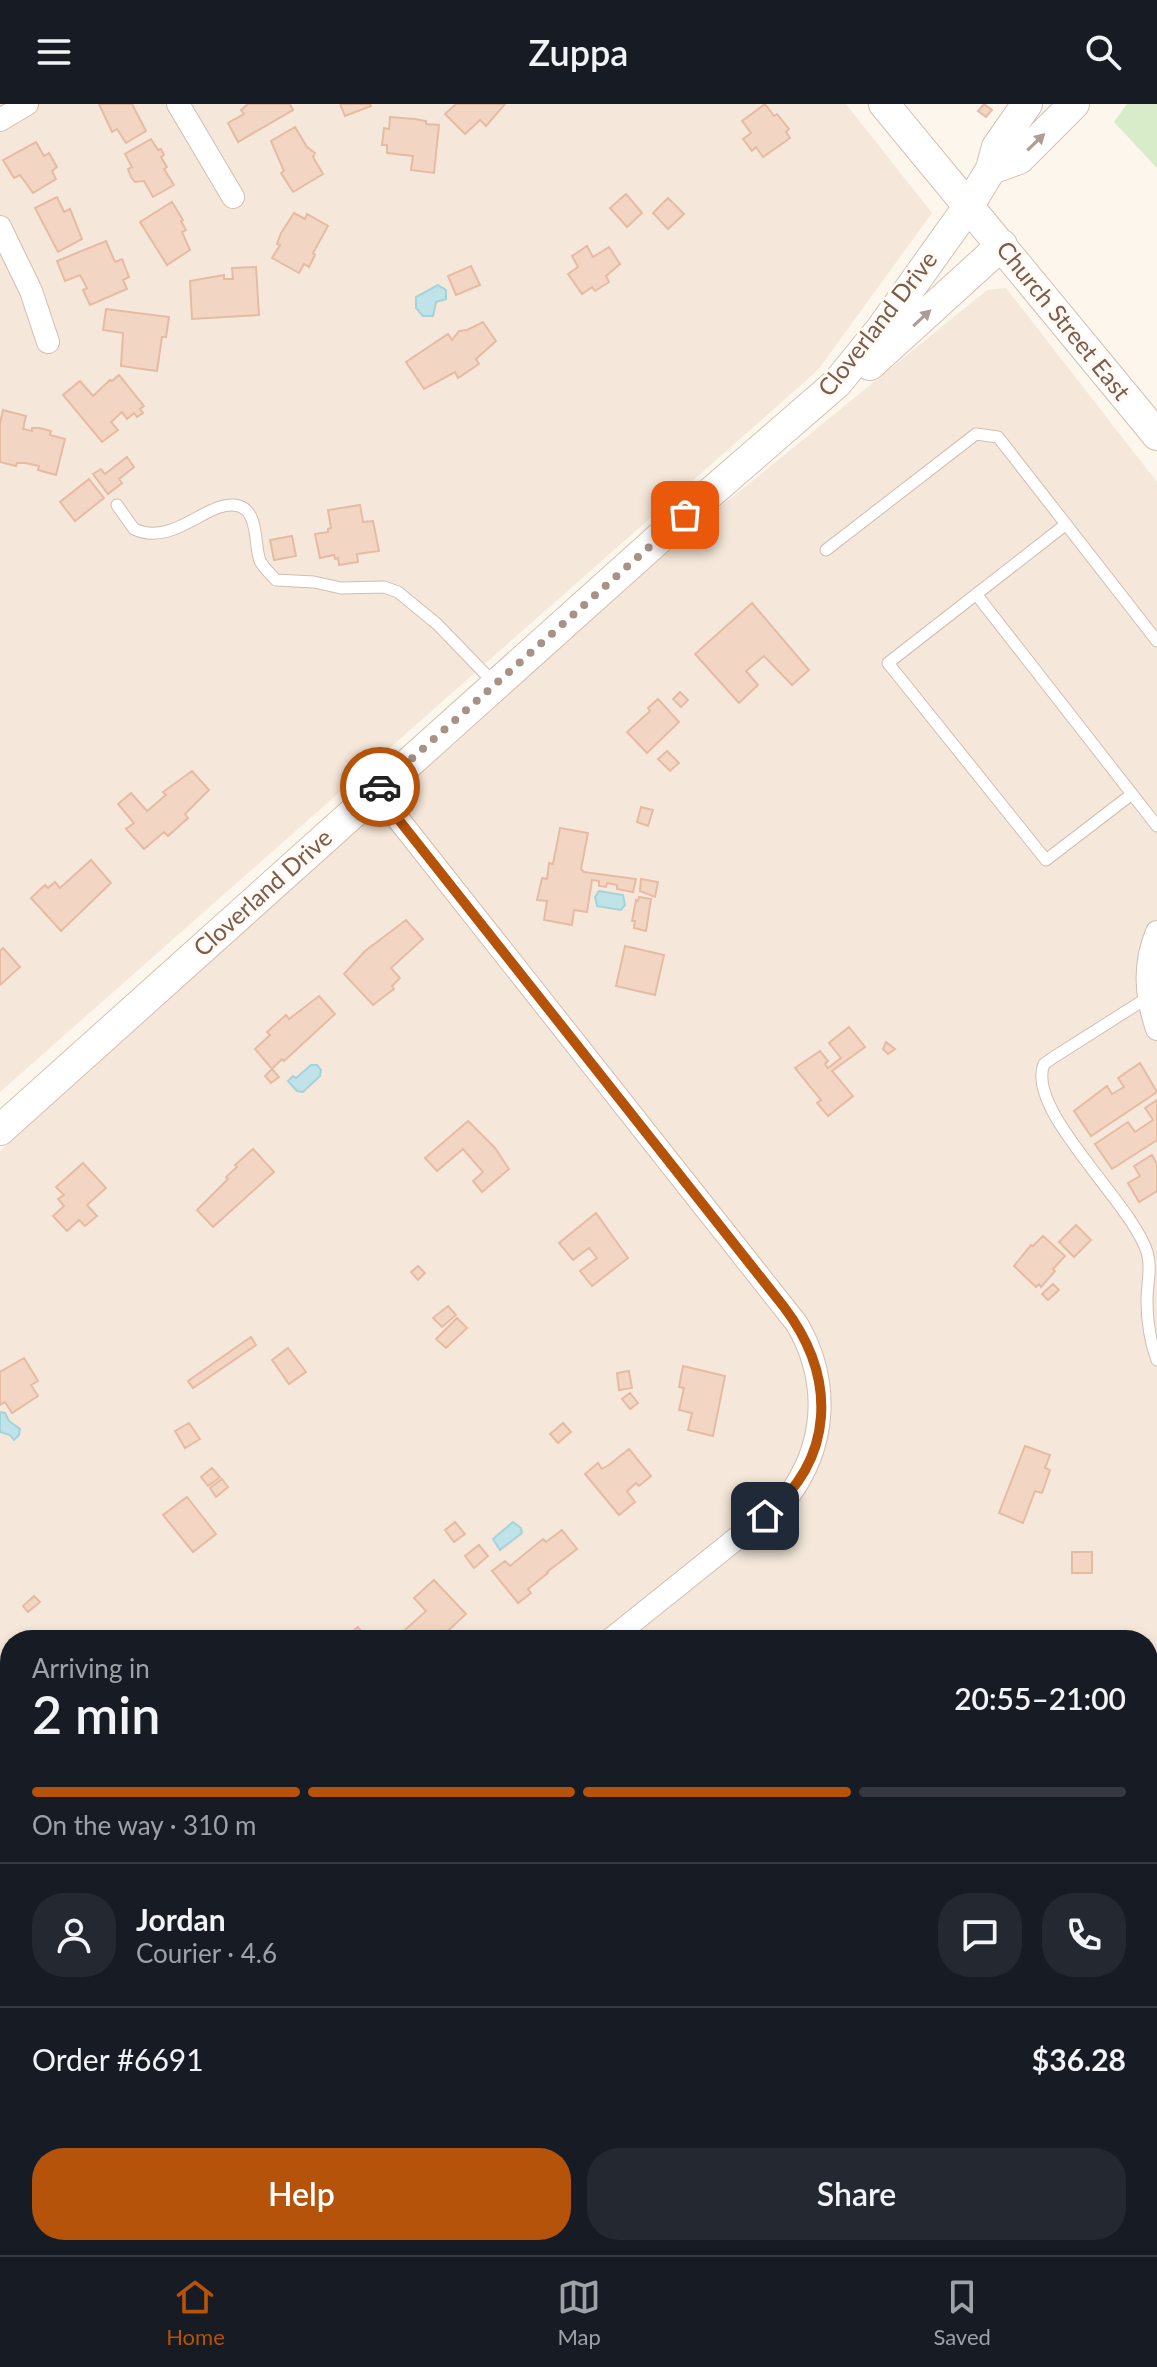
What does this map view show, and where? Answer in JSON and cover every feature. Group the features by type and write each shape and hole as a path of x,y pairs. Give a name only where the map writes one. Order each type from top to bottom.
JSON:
{"street":[{"path":"0,120 27,104"},
{"path":"178,104 233,197"},
{"path":"884,104 968,207"},
{"name":"Cloverland Drive","path":"0,1130 495,684 837,383 881,329 968,207 991,169 997,147 1027,104"},
{"path":"991,169 1019,159 1074,104"},
{"name":"Church Street East","path":"968,207 1157,435"},
{"path":"0,227 31,291 48,342"},
{"path":"817,402 871,365 1002,245"},
{"path":"376,791 791,1316 805,1338 817,1371 821,1413 815,1445 805,1472 787,1498 622,1630"},
{"path":"1157,932 1148,953 1147,998 1157,1029"}],"lane":[{"path":"826,550 976,434 998,437 1157,641"},
{"path":"117,505 134,529 151,534 172,530 230,505 242,507 251,516 260,561 276,580 314,582 341,588 384,587 398,592 437,624 495,684"},
{"path":"1065,525 888,663 1046,860 1132,794"},
{"path":"976,594 1157,826"},
{"path":"1147,998 1044,1064 1041,1081 1058,1122 1142,1238 1150,1268 1149,1327 1157,1360"}],"shaded area":[{"path":"0,104 846,104 932,213 818,370 0,1092"},
{"path":"1006,288 1157,482 1157,1630 0,1630 0,1151 366,819 703,521 987,290"}],"green space":[{"path":"1127,104 1157,104 1157,168 1114,122"}],"water":[{"path":"438,285 446,290 446,299 436,302 433,316 423,316 416,308 416,297"},
{"path":"599,891 623,895 625,905 621,910 597,906 595,897"},
{"path":"311,1065 317,1065 321,1070 320,1076 303,1092 297,1091 288,1081"},
{"path":"0,1412 5,1413 9,1421 20,1429 14,1440 0,1432"},
{"path":"513,1522 522,1533 500,1550 493,1539"}],"building":[{"path":"99,104 132,104 146,131 126,143 117,129 112,132"},
{"path":"248,104 290,104 293,110 238,142 228,123 244,114 241,110"},
{"path":"340,104 370,104 371,106 345,116"},
{"path":"456,104 505,104 486,126 480,120 465,134 445,114"},
{"path":"765,104 789,129 786,132 790,138 763,157 756,147 752,151 743,139 751,133 742,121"},
{"path":"984,104 992,110 986,117 978,111"},
{"path":"390,117 439,125 434,173 411,170 413,156 387,153 387,145 382,145 384,128 389,129"},
{"path":"295,127 307,147 315,153 313,157 323,174 293,192 281,173 284,171 271,141"},
{"path":"151,139 164,155 161,157 167,167 164,169 174,185 153,197 144,181 135,182 131,177 128,169 132,167 125,154"},
{"path":"36,142 44,156 49,153 57,167 52,171 56,179 33,193 20,175 14,178 3,160"},
{"path":"626,194 642,213 627,227 610,208"},
{"path":"57,197 64,212 70,209 82,239 58,252 35,208"},
{"path":"668,198 684,214 668,229 653,213"},
{"path":"172,202 183,220 186,230 182,232 190,250 167,265 140,222"},
{"path":"294,213 305,219 307,214 328,226 309,267 304,264 299,273 272,258 280,245 277,244 281,233"},
{"path":"106,241 115,262 122,259 129,277 123,280 127,289 90,305 83,290 87,288 80,275 65,281 57,261"},
{"path":"587,246 593,257 609,247 620,264 606,276 609,282 595,291 592,287 582,294 568,274 578,267 572,256"},
{"path":"471,266 480,285 456,295 448,276"},
{"path":"256,267 259,315 192,319 190,281 224,275 224,279 233,279 232,268"},
{"path":"106,309 169,317 166,337 162,337 157,371 121,366 123,333 103,330"},
{"path":"483,322 496,341 476,359 479,364 458,378 455,372 424,389 406,362 448,334 452,340 459,331"},
{"path":"119,375 144,406 140,409 143,413 137,417 134,413 127,419 122,412 111,422 118,430 102,442 63,395 80,381 93,396"},
{"path":"3,410 26,416 23,429 32,431 32,428 39,428 65,439 56,475 38,470 39,466 0,462"},
{"path":"127,457 134,467 119,479 122,483 108,494 93,474 101,469 105,474"},
{"path":"89,479 104,498 75,521 60,502"},
{"path":"360,505 363,522 373,521 379,551 357,554 358,562 339,565 334,555 320,558 315,534 328,532 331,528 328,510"},
{"path":"292,536 296,556 274,560 270,540"},
{"path":"752,603 809,670 792,685 764,656 746,671 758,685 739,703 695,654"},
{"path":"680,692 688,700 681,707 673,699"},
{"path":"658,699 679,722 647,753 627,732"},
{"path":"667,751 679,763 670,771 658,759"},
{"path":"192,771 209,790 185,814 188,818 168,836 164,832 144,849 126,829 134,823 118,804 131,793 147,811 166,795 163,792"},
{"path":"641,807 653,810 648,826 637,822"},
{"path":"560,828 588,833 581,869 584,872 636,879 633,892 607,883 606,887 599,886 599,881 592,880 587,912 574,910 572,925 544,920 547,901 537,900 542,878 547,879 549,863 553,864"},
{"path":"91,860 111,883 61,931 31,898 45,885 48,888 55,882 60,888"},
{"path":"641,879 658,882 655,897 640,891"},
{"path":"639,897 651,899 646,931 634,928 635,921 632,921"},
{"path":"406,920 423,939 391,968 400,978 392,986 394,989 373,1005 344,974 365,951"},
{"path":"625,946 664,955 655,995 616,986"},
{"path":"3,948 20,967 0,985 0,951"},
{"path":"319,996 335,1014 272,1069 255,1049 270,1035 267,1032 286,1015 289,1019"},
{"path":"849,1027 865,1047 832,1071 853,1096 828,1116 817,1103 821,1100 795,1068 820,1051 828,1061 825,1064 828,1068 841,1058 829,1043"},
{"path":"886,1042 895,1049 888,1054 883,1049"},
{"path":"1140,1063 1157,1092 1091,1136 1074,1111 1107,1086 1112,1094 1124,1087 1118,1078"},
{"path":"272,1069 279,1077 271,1083 265,1076"},
{"path":"1157,1100 1157,1140 1112,1169 1095,1144 1128,1122 1135,1132 1153,1120 1145,1108"},
{"path":"468,1121 495,1148 509,1169 482,1192 473,1181 483,1172 463,1149 437,1171 425,1158"},
{"path":"253,1149 274,1172 213,1227 197,1210 228,1179 226,1177 237,1167 235,1165"},
{"path":"1152,1155 1157,1164 1157,1191 1139,1202 1128,1183 1140,1176 1134,1166"},
{"path":"83,1163 106,1188 87,1205 97,1216 85,1226 79,1220 67,1231 53,1216 64,1206 58,1199 64,1195 56,1187"},
{"path":"596,1213 628,1258 592,1286 580,1271 597,1258 589,1248 573,1260 559,1243"},
{"path":"1076,1225 1091,1240 1074,1257 1059,1242"},
{"path":"1043,1236 1065,1256 1041,1287 1039,1284 1036,1287 1014,1266"},
{"path":"418,1266 425,1273 418,1280 411,1272"},
{"path":"1053,1284 1059,1290 1048,1300 1042,1294"},
{"path":"448,1306 456,1315 442,1327 433,1318"},
{"path":"457,1318 467,1328 446,1348 436,1339"},
{"path":"251,1337 256,1345 193,1388 188,1381"},
{"path":"288,1348 306,1372 289,1384 272,1360"},
{"path":"24,1358 38,1381 31,1385 38,1396 12,1413 5,1402 0,1405 0,1372"},
{"path":"683,1366 725,1376 713,1436 688,1430 692,1413 679,1410 684,1388 679,1387"},
{"path":"629,1371 632,1388 619,1390 617,1373"},
{"path":"630,1393 638,1403 630,1409 622,1399"},
{"path":"189,1423 200,1439 185,1448 175,1431"},
{"path":"563,1423 571,1432 558,1443 550,1434"},
{"path":"1025,1446 1050,1455 1045,1468 1050,1470 1042,1493 1035,1491 1023,1523 999,1513"},
{"path":"629,1449 651,1476 627,1491 635,1502 619,1515 585,1474 598,1463 602,1469"},
{"path":"212,1468 220,1477 208,1486 201,1477"},
{"path":"222,1479 228,1487 216,1497 210,1488"},
{"path":"187,1497 216,1534 193,1552 163,1515"},
{"path":"455,1522 465,1534 454,1542 445,1530"},
{"path":"562,1530 577,1549 528,1589 531,1593 518,1603 492,1571 505,1561 510,1566 543,1539 546,1542"},
{"path":"479,1545 488,1556 474,1568 465,1556"},
{"path":"1072,1552 1092,1552 1092,1573 1072,1573"},
{"path":"434,1580 466,1614 449,1630 405,1630 426,1611 414,1598"},
{"path":"34,1596 40,1602 28,1612 23,1606"}],"way so far":[{"path":"380,787 685,515"}],"route":[{"path":"380,787 376,791 784,1307 805,1338 820,1385 819,1430 805,1472 787,1498 765,1516"}]}
